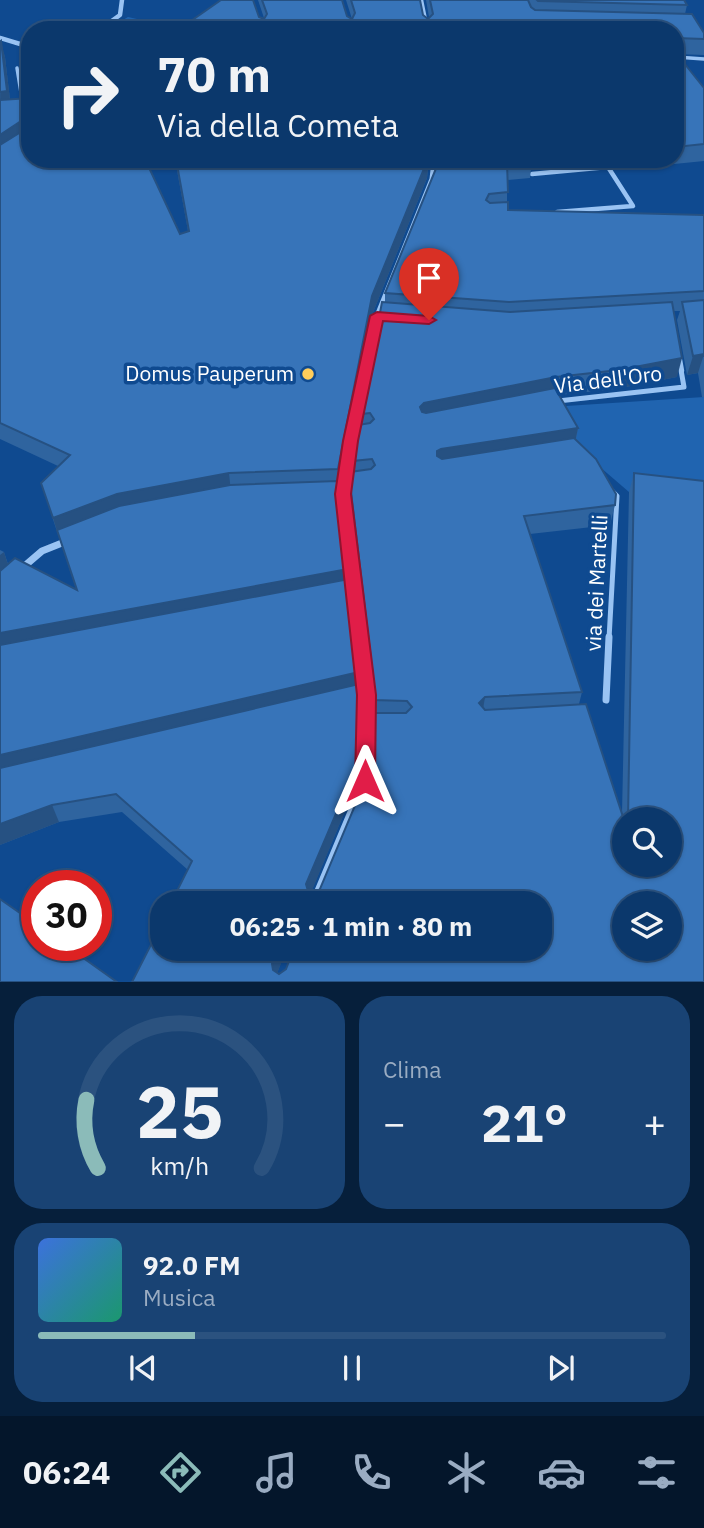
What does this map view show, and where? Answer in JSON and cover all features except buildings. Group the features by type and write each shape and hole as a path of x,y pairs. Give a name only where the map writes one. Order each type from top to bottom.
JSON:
{"street":[{"path":"112,21 120,15 122,0"},
{"path":"421,0 425,21"},
{"path":"0,38 21,44"},
{"path":"319,891 365,781 366,695 344,491 377,316 432,179 433,168"},
{"path":"329,495 344,491"},
{"path":"17,573 42,551 76,537"}],"lane":[{"path":"684,58 704,59"},
{"path":"17,68 21,93"},
{"path":"531,174 597,168"},
{"path":"555,212 634,206 609,168"},
{"path":"432,179 444,178"},
{"path":"377,316 390,317"},
{"name":"Via dell'Oro","path":"554,401 684,387 678,352"},
{"path":"344,491 357,485"},
{"name":"via dei Martelli","path":"606,700 617,496 608,487"},
{"path":"341,595 355,592"},
{"path":"353,698 366,695"},
{"path":"365,726 378,725"}],"shaded area":[{"path":"128,17 146,21 121,21"},
{"path":"704,397 704,501 629,492 572,443 551,407"}],"place":[{"name":"Domus Pauperum","path":"308,374"}],"route":[{"path":"365,781 366,695 343,494 377,316 429,320"}]}
